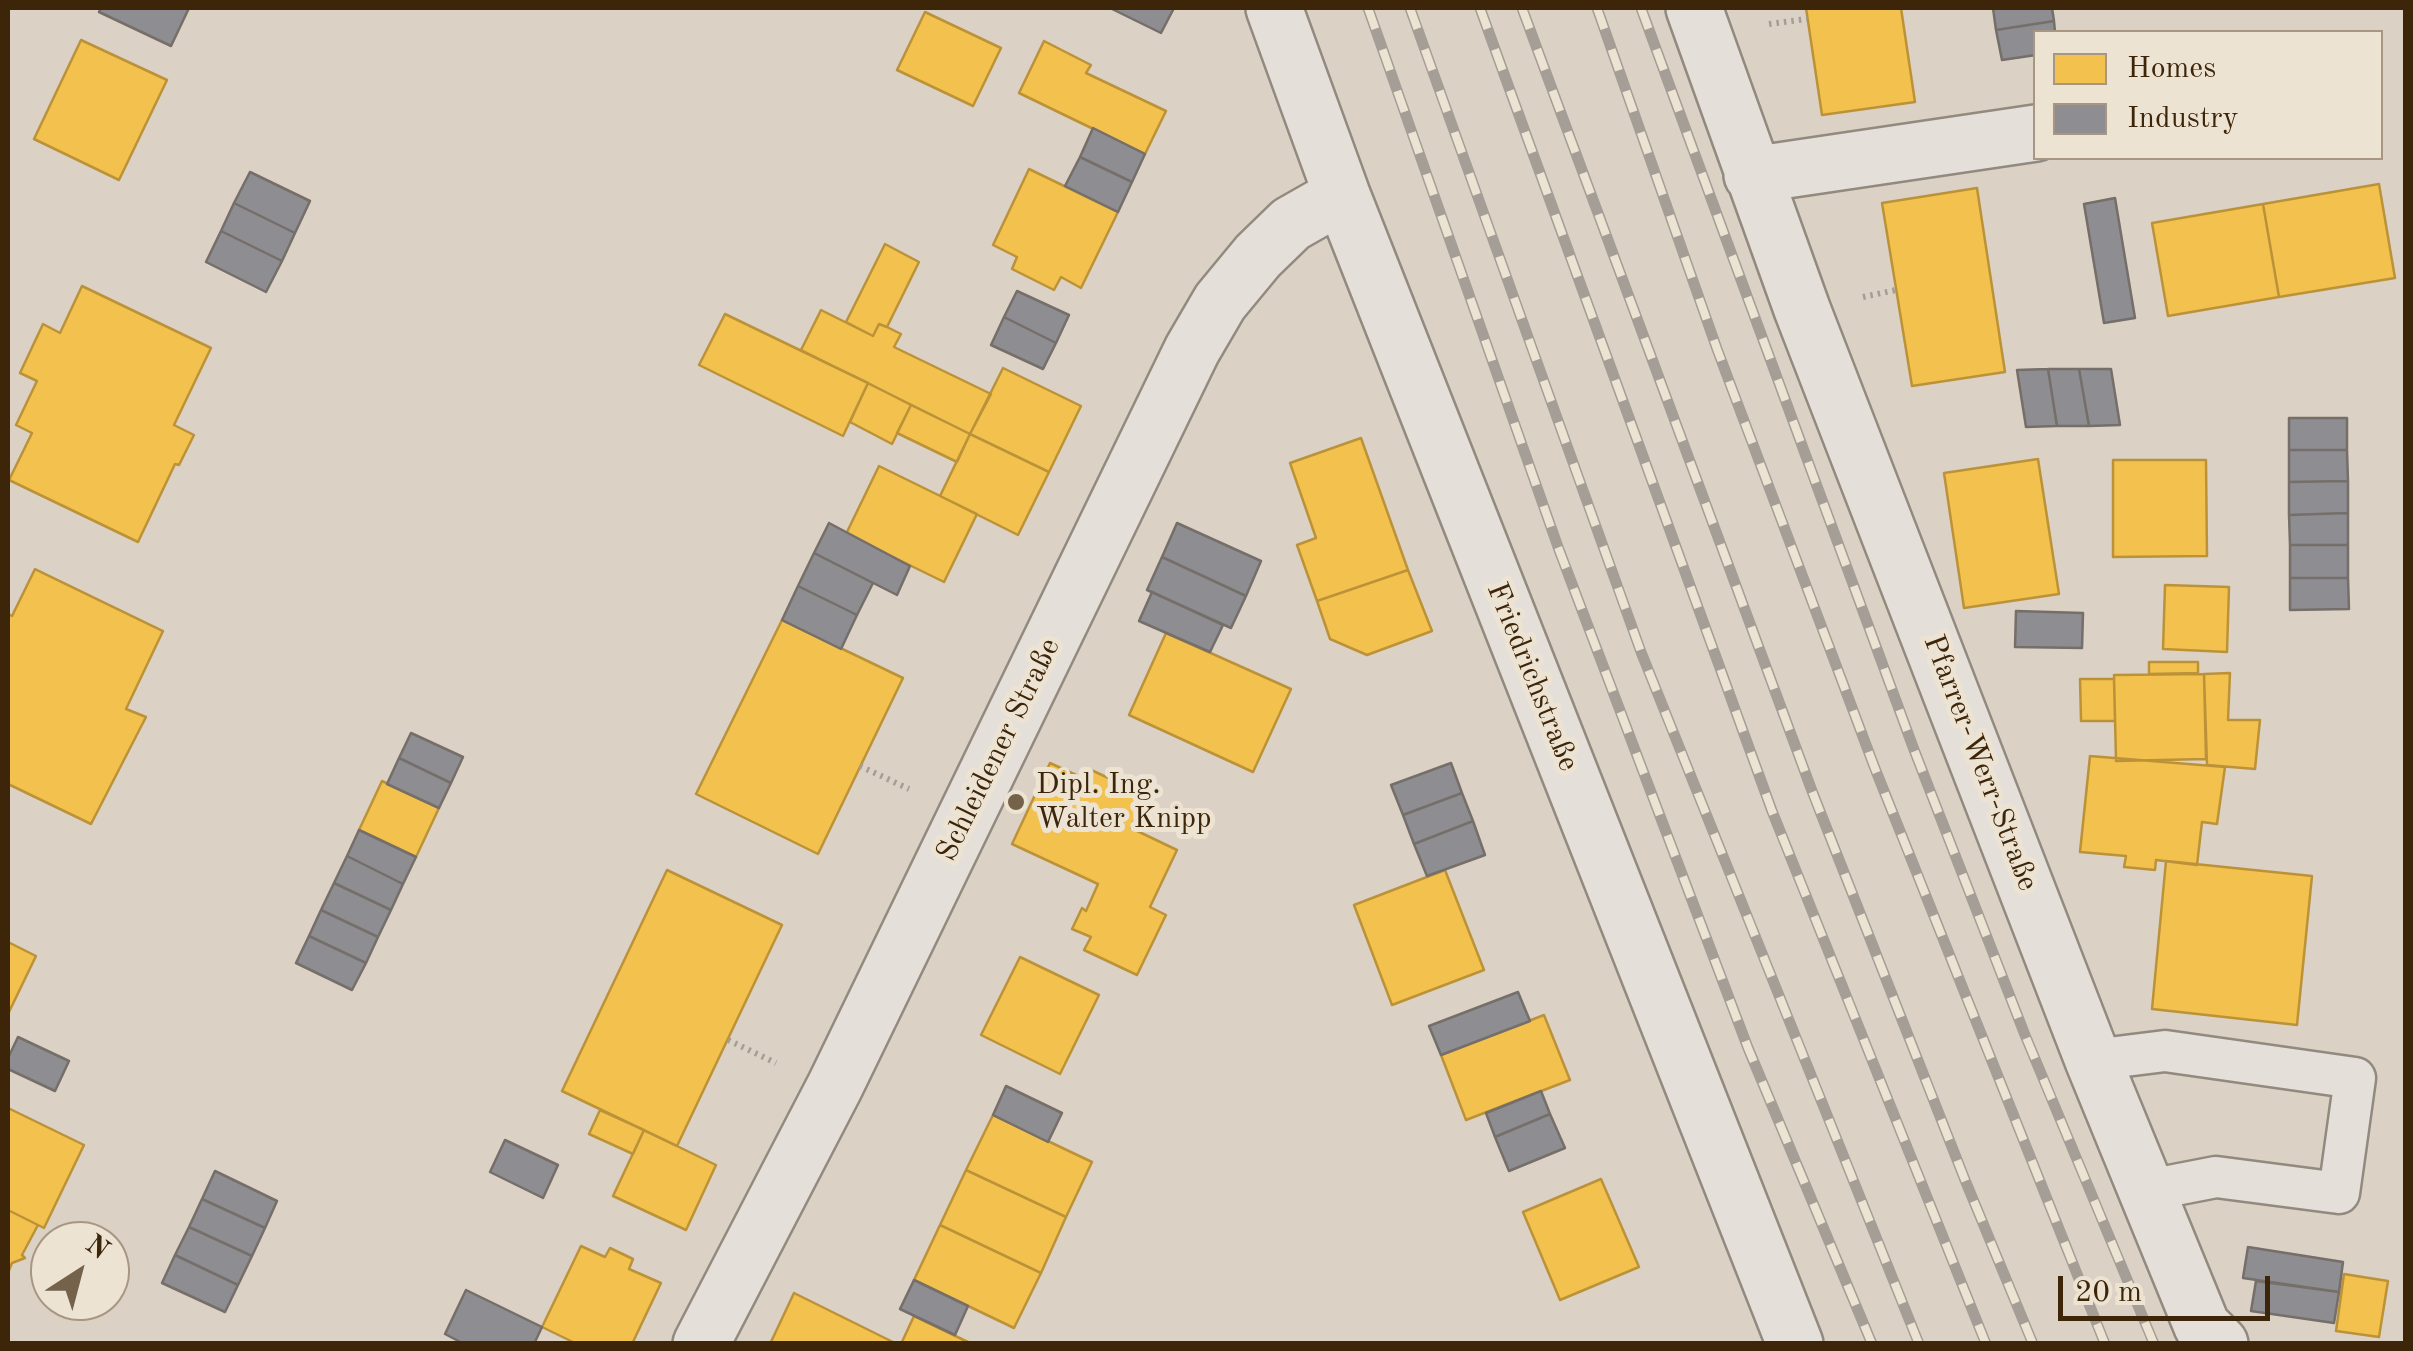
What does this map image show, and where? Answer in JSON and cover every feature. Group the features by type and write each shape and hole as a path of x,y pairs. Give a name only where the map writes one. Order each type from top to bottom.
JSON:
{"street":[{"name":"Friedrichstraße","path":"1274,8 1342,195 1795,1344"},
{"name":"Pfarrer-Werr-Straße","path":"1694,8 1752,175 2093,1060 2202,1326 2220,1344"},
{"path":"1752,175 2033,133"},
{"name":"Schleidener Straße","path":"702,1344 835,1086 1192,350 1220,302 1258,256 1291,224 1342,195"}],"lane":[{"path":"2093,1060 2165,1051 2355,1078 2340,1193 2216,1176 2149,1190"}],"building: Homes":[{"path":"1806,8 1901,8 1915,102 1822,115"},
{"path":"925,12 1001,48 973,106 897,70"},
{"path":"81,40 167,80 119,180 34,139"},
{"path":"1044,41 1091,65 1086,73 1166,111 1145,154 1019,93"},
{"path":"1029,169 1118,212 1081,288 1061,277 1054,290 1012,269 1017,257 993,245"},
{"path":"2379,184 2395,278 2279,297 2263,204"},
{"path":"1977,188 2005,372 1912,386 1882,203"},
{"path":"2263,204 2279,297 2168,316 2152,223"},
{"path":"885,244 919,262 887,327 879,324 873,336 846,322"},
{"path":"82,286 211,348 174,425 194,435 179,465 175,464 138,542 9,480 32,433 16,425 37,381 20,373 43,324 60,333"},
{"path":"821,310 873,336 879,324 887,327 901,334 894,347 991,394 970,434 801,350"},
{"path":"725,314 868,383 843,436 699,365"},
{"path":"1003,368 1081,406 1049,472 970,434"},
{"path":"868,383 911,405 892,444 850,422"},
{"path":"911,405 970,434 957,462 897,433"},
{"path":"970,434 1049,472 1018,535 940,496"},
{"path":"1361,438 1408,570 1317,601 1297,545 1316,538 1290,463"},
{"path":"2038,459 2059,594 1964,608 1944,473"},
{"path":"2113,460 2206,460 2207,556 2113,557"},
{"path":"879,466 977,514 944,582 846,534"},
{"path":"35,569 163,631 126,709 146,717 91,824 8,784 8,614 12,616"},
{"path":"1408,570 1432,631 1367,655 1330,639 1317,601"},
{"path":"2165,585 2229,587 2227,652 2163,649"},
{"path":"782,620 903,678 818,854 696,794"},
{"path":"1166,633 1291,689 1253,772 1129,715"},
{"path":"2149,662 2198,662 2198,673 2149,674"},
{"path":"2230,673 2228,720 2260,720 2255,769 2207,765 2204,674"},
{"path":"2204,674 2206,759 2116,761 2114,675"},
{"path":"2080,679 2114,679 2115,721 2081,721"},
{"path":"2090,756 2225,767 2217,824 2202,822 2197,865 2156,860 2155,870 2124,867 2126,856 2080,852"},
{"path":"1050,763 1085,779 1089,769 1145,795 1131,828 1177,850 1150,907 1166,915 1137,975 1084,950 1091,937 1072,929 1082,908 1086,911 1098,884 1012,844"},
{"path":"382,781 439,808 416,857 359,830"},
{"path":"2166,861 2312,876 2297,1025 2152,1009"},
{"path":"667,870 782,925 677,1146 562,1091"},
{"path":"1445,870 1484,970 1392,1005 1354,905"},
{"path":"8,942 36,956 8,1014"},
{"path":"1020,957 1099,995 1060,1074 981,1035"},
{"path":"1544,1015 1570,1080 1466,1120 1441,1055"},
{"path":"8,1108 84,1145 47,1221 30,1221 8,1210"},
{"path":"600,1110 644,1130 633,1154 589,1134"},
{"path":"993,1115 1092,1162 1066,1217 966,1170"},
{"path":"644,1130 716,1165 686,1230 613,1196"},
{"path":"966,1170 1066,1217 1041,1273 940,1225"},
{"path":"1601,1179 1639,1267 1560,1300 1523,1212"},
{"path":"8,1210 30,1221 30,1240 22,1255 25,1258 12,1263 8,1273"},
{"path":"940,1225 1041,1273 1014,1328 914,1280"},
{"path":"581,1246 605,1257 610,1248 633,1259 629,1269 661,1283 632,1344 577,1344 542,1327"},
{"path":"2344,1274 2388,1281 2379,1337 2336,1331"},
{"path":"794,1293 897,1344 770,1344"},
{"path":"914,1316 972,1344 901,1344"}],"building: Industry":[{"path":"101,8 189,8 171,46 99,12"},
{"path":"1110,8 1174,8 1161,33"},
{"path":"1993,8 2052,8 2054,21 1996,30"},
{"path":"2054,21 2055,30 2033,30 2033,55 2002,60 1996,30"},
{"path":"1093,128 1145,154 1132,182 1080,157"},
{"path":"1080,157 1132,182 1118,212 1065,186"},
{"path":"250,172 310,201 295,233 234,203"},
{"path":"2115,198 2135,318 2104,323 2084,204"},
{"path":"234,203 295,233 282,261 221,231"},
{"path":"221,231 282,261 266,292 206,262"},
{"path":"1017,291 1069,315 1056,343 1004,317"},
{"path":"1004,317 1056,343 1043,369 991,345"},
{"path":"2048,369 2057,426 2026,427 2017,370"},
{"path":"2048,369 2079,369 2089,426 2057,426"},
{"path":"2079,369 2111,369 2120,425 2089,426"},
{"path":"2289,418 2347,418 2347,450 2289,450"},
{"path":"2289,450 2347,450 2348,481 2289,482"},
{"path":"2348,481 2348,513 2289,515 2289,482"},
{"path":"2348,513 2348,545 2290,545 2289,515"},
{"path":"829,523 910,566 897,595 814,553"},
{"path":"1177,523 1261,561 1246,596 1162,557"},
{"path":"2290,545 2348,545 2348,578 2290,578"},
{"path":"814,553 873,583 857,615 798,586"},
{"path":"1162,557 1246,596 1231,628 1147,590"},
{"path":"2290,578 2348,578 2349,609 2290,610"},
{"path":"798,586 857,615 841,649 782,620"},
{"path":"1152,592 1223,625 1210,652 1139,621"},
{"path":"2016,611 2083,613 2082,648 2015,647"},
{"path":"411,733 463,757 451,783 399,758"},
{"path":"399,758 451,783 439,808 387,784"},
{"path":"1451,763 1462,793 1403,815 1391,785"},
{"path":"1462,793 1473,821 1414,844 1403,815"},
{"path":"1473,821 1485,855 1427,876 1414,844"},
{"path":"359,830 416,857 403,884 347,856"},
{"path":"347,856 403,884 391,910 334,883"},
{"path":"334,883 391,910 378,937 321,910"},
{"path":"321,910 378,937 366,963 309,936"},
{"path":"309,936 366,963 352,990 296,963"},
{"path":"1518,992 1530,1021 1441,1055 1429,1026"},
{"path":"18,1037 69,1061 55,1091 8,1069 8,1058"},
{"path":"1006,1086 1062,1113 1048,1142 993,1115"},
{"path":"1541,1091 1550,1114 1495,1137 1486,1113"},
{"path":"1550,1114 1565,1148 1509,1171 1495,1137"},
{"path":"505,1140 558,1165 543,1198 490,1172"},
{"path":"215,1171 277,1201 265,1228 202,1199"},
{"path":"202,1199 265,1228 252,1256 189,1227"},
{"path":"189,1227 252,1256 238,1285 175,1255"},
{"path":"2248,1247 2343,1262 2339,1292 2243,1278"},
{"path":"175,1255 238,1285 225,1312 162,1283"},
{"path":"914,1280 968,1306 955,1335 900,1309"},
{"path":"2256,1281 2339,1292 2334,1323 2251,1311"},
{"path":"466,1290 542,1327 534,1344 464,1344 445,1334"}],"railway":[{"path":"1368,8 1558,547 1748,1048 1872,1344"},
{"path":"1410,8 1641,652 1919,1344"},
{"path":"1480,8 1772,811 1986,1344"},
{"path":"1522,8 1812,791 2033,1344"},
{"path":"1597,8 1717,349 1874,766 2105,1344"},
{"path":"1641,8 1913,747 2025,1035 2154,1344"}],"place":[{"name":"Dipl. Ing. Walter Knipp","path":"1016,802"}]}
